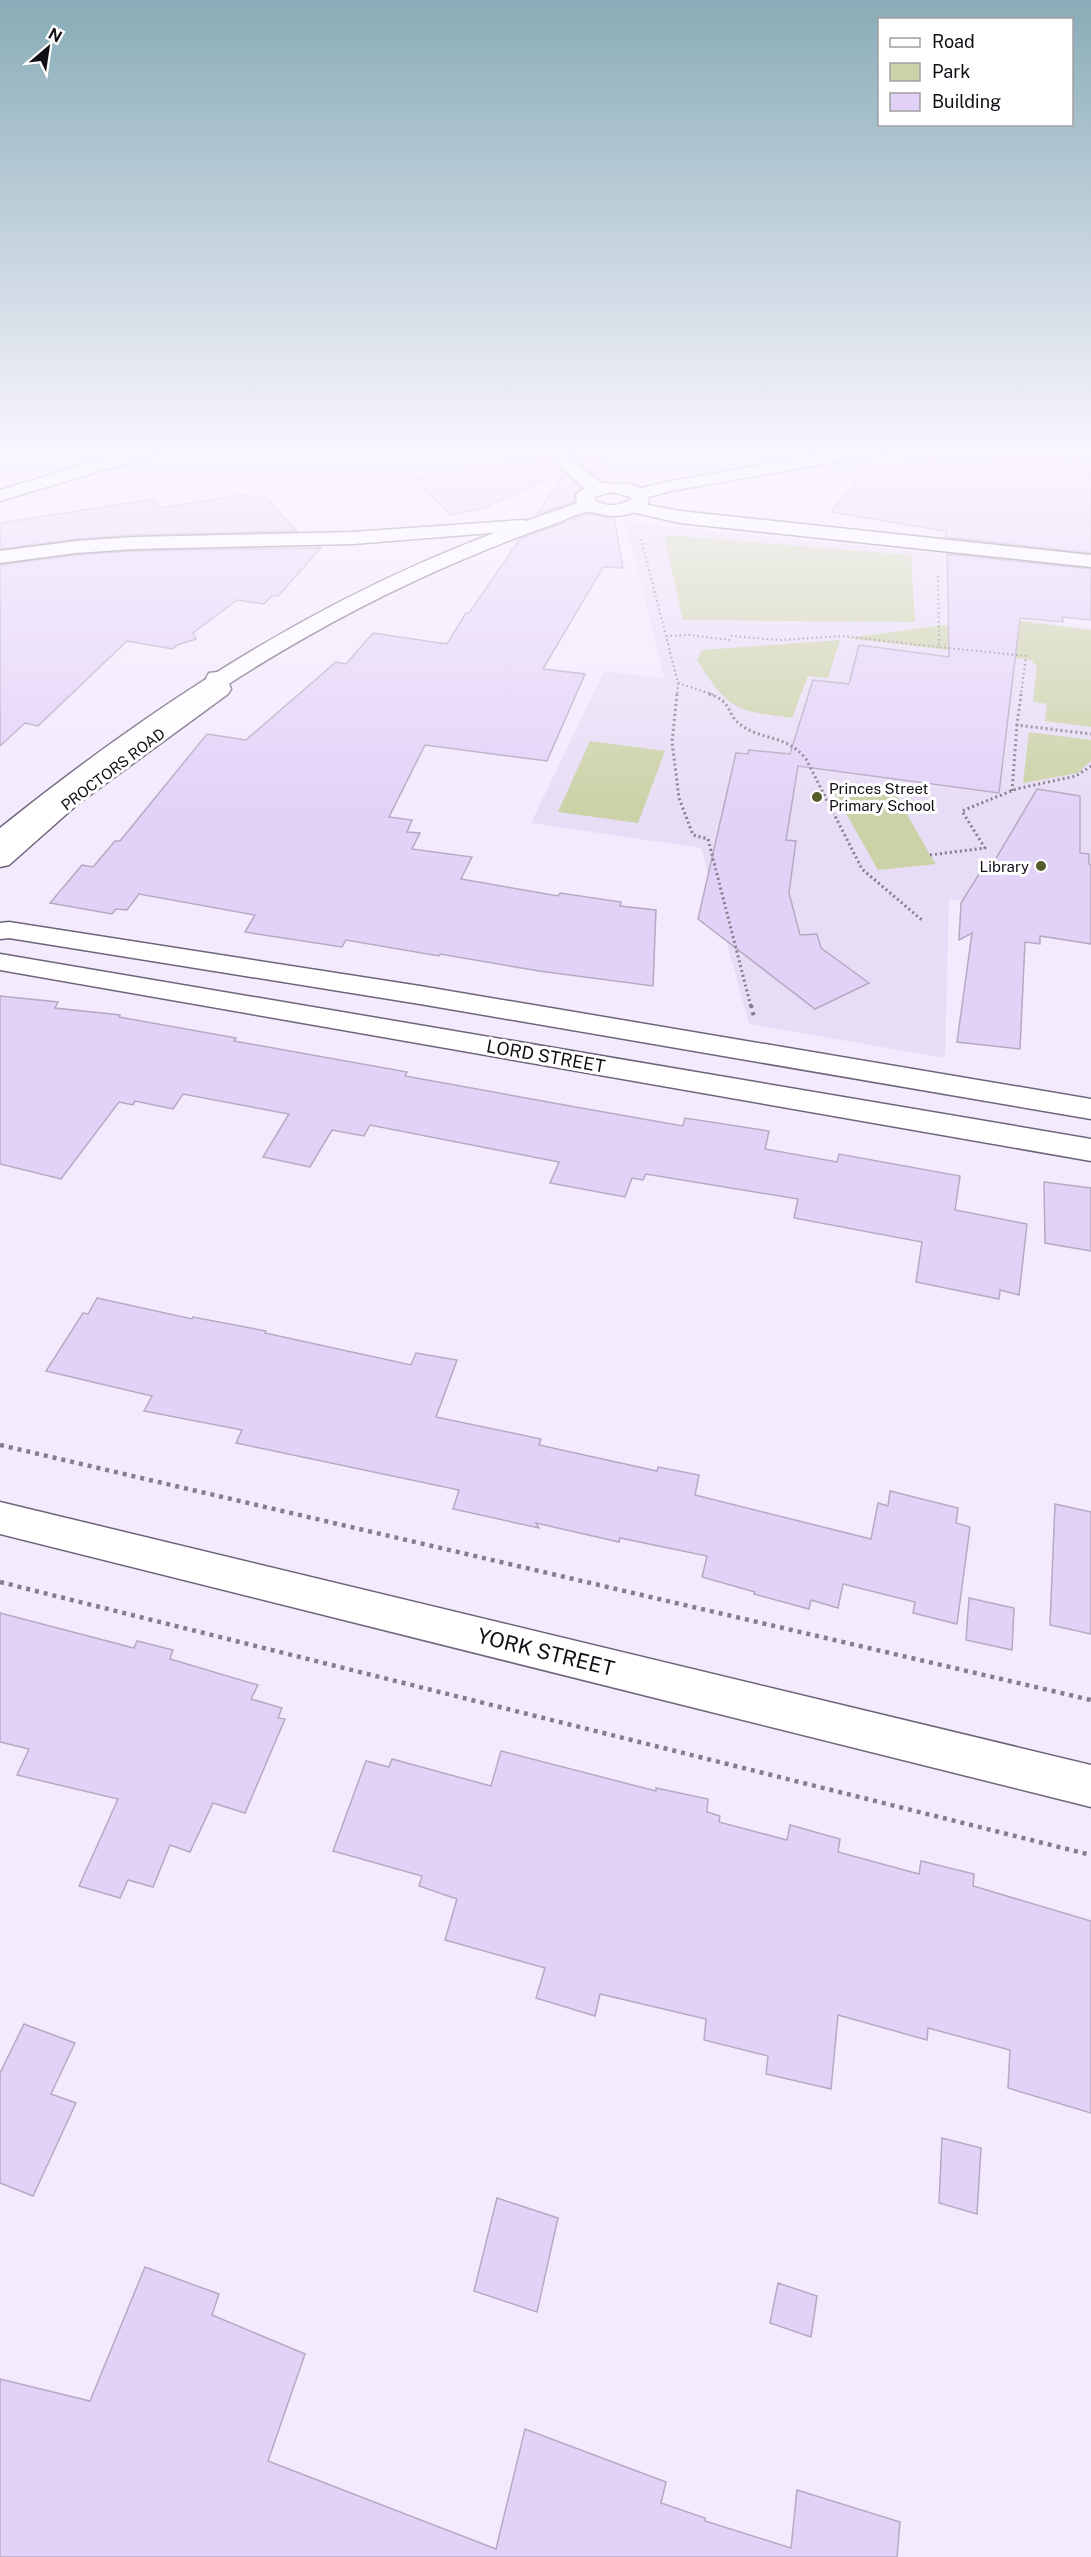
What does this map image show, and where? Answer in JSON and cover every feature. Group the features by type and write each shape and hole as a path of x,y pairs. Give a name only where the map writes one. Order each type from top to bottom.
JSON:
{"main road":[{"name":"PROCTORS ROAD","path":"0,840 54,794 217,678 323,619 426,569"},
{"name":"PROCTORS ROAD","path":"0,860 71,798 220,689 217,678"},
{"path":"0,931 9,930 420,995 1091,1109"},
{"name":"LORD STREET","path":"0,962 1091,1150"},
{"path":"402,1031 420,995"},
{"name":"YORK STREET","path":"0,1518 1091,1786"}],"path":[{"path":"649,569 678,683 672,742 679,798 693,835 708,839 756,1023"},
{"path":"938,571 939,647"},
{"path":"666,636 690,635 729,640 731,636 780,640 842,636 1026,656 1017,725 1012,791"},
{"path":"678,683 722,698 740,725 796,747 806,759 862,869 923,921"},
{"path":"1017,725 1091,734"},
{"path":"930,855 985,848 962,811 1012,791 1084,773 1091,766"},
{"path":"0,1445 1091,1700"},
{"path":"0,1582 1091,1855"}],"shaded area":[{"name":"Princes Street Primary School","path":"637,569 944,569 946,624 1000,631 1002,617 1091,628 1091,918 949,899 945,1058 749,1024 701,848 531,823 604,671 664,678"}],"green space":[{"path":"672,569 912,569 915,622 683,620"},
{"path":"1005,619 1091,630 1091,727 1045,721 1047,704 1033,702 1037,667 1031,660 847,638 943,625 1003,632"},
{"path":"840,640 828,678 808,676 792,718 758,713 735,705 717,689 697,660 702,650"},
{"path":"1029,732 1091,740 1091,761 1078,773 1023,783"},
{"path":"590,741 665,751 638,823 558,812"},
{"path":"893,789 936,864 878,870 835,794"}],"building":[{"path":"0,569 302,569 278,596 272,596 264,604 237,600 193,633 196,639 177,645 173,649 127,641 38,726 25,723 0,746"},
{"path":"499,569 602,569 543,669 585,674 547,761 425,745 389,817 412,820 407,832 420,833 412,849 472,857 461,879 558,896 560,893 621,902 620,906 656,910 653,986 539,971 346,940 342,947 245,932 255,915 139,894 127,910 116,909 112,914 50,903 82,865 93,867 115,841 120,841 207,734 246,740 336,662 346,664 373,633 447,644 466,613 469,613"},
{"path":"947,569 1091,569 1091,620 1062,617 1063,622 1020,618 999,793 798,766 786,840 796,841 789,893 800,935 817,934 821,948 869,983 815,1009 698,919 736,753 748,754 749,750 790,754 813,680 849,684 859,645 949,657"},
{"path":"1037,789 1080,796 1080,853 1089,854 1091,865 1091,944 1040,936 1040,944 1025,942 1020,1049 957,1042 972,933 959,940 961,903 979,874 991,867"},
{"path":"0,996 58,1002 55,1008 120,1015 119,1017 236,1038 234,1041 407,1072 405,1076 683,1126 685,1118 769,1131 765,1149 837,1162 839,1154 960,1176 955,1210 1027,1224 1019,1295 1000,1290 999,1299 916,1282 922,1242 794,1218 798,1199 646,1174 643,1180 632,1178 625,1197 550,1183 559,1162 370,1125 364,1136 332,1130 310,1167 263,1157 289,1114 183,1094 173,1109 135,1101 133,1105 119,1102 61,1179 0,1164"},
{"path":"1044,1182 1091,1188 1091,1251 1045,1243"},
{"path":"97,1298 192,1319 193,1317 266,1331 265,1333 411,1365 416,1353 457,1360 436,1417 541,1439 539,1445 657,1471 658,1467 699,1475 695,1495 871,1539 878,1503 888,1506 890,1491 958,1508 956,1523 970,1527 957,1624 913,1613 915,1602 843,1584 838,1608 811,1600 809,1609 754,1594 755,1592 702,1577 707,1556 620,1538 619,1542 536,1523 539,1528 453,1509 459,1490 236,1443 242,1430 144,1411 152,1396 46,1371 83,1313 88,1314"},
{"path":"1055,1504 1091,1512 1091,1634 1050,1625"},
{"path":"969,1598 1014,1608 1012,1650 966,1640"},
{"path":"0,1613 134,1648 137,1641 173,1650 170,1659 258,1685 251,1699 282,1708 278,1718 285,1719 245,1813 213,1803 190,1852 170,1845 153,1887 128,1880 120,1898 79,1886 118,1799 17,1775 29,1749 0,1742"},
{"path":"501,1751 656,1791 656,1788 708,1799 707,1812 720,1816 719,1822 787,1840 790,1825 840,1839 838,1852 919,1874 921,1861 974,1874 973,1886 1091,1921 1091,2113 1008,2088 1010,2050 928,2028 927,2040 838,2015 831,2089 766,2074 768,2056 704,2040 706,2019 600,1994 595,2016 536,1998 545,1968 445,1940 457,1899 419,1886 422,1876 333,1851 366,1761 389,1767 392,1759 491,1786"},
{"path":"24,2024 75,2043 51,2094 76,2103 33,2196 0,2183 0,2073"},
{"path":"942,2138 981,2148 977,2214 939,2203"},
{"path":"497,2198 558,2218 537,2312 474,2291"},
{"path":"145,2267 219,2294 212,2315 305,2354 268,2461 496,2549 525,2429 666,2482 661,2503 705,2518 705,2521 791,2548 797,2490 900,2522 897,2557 0,2557 0,2379 90,2401"},
{"path":"778,2283 817,2296 811,2337 770,2323"}],"place":[{"name":"Princes Street Primary School","path":"817,797"},
{"name":"Library","path":"1041,866"}]}
